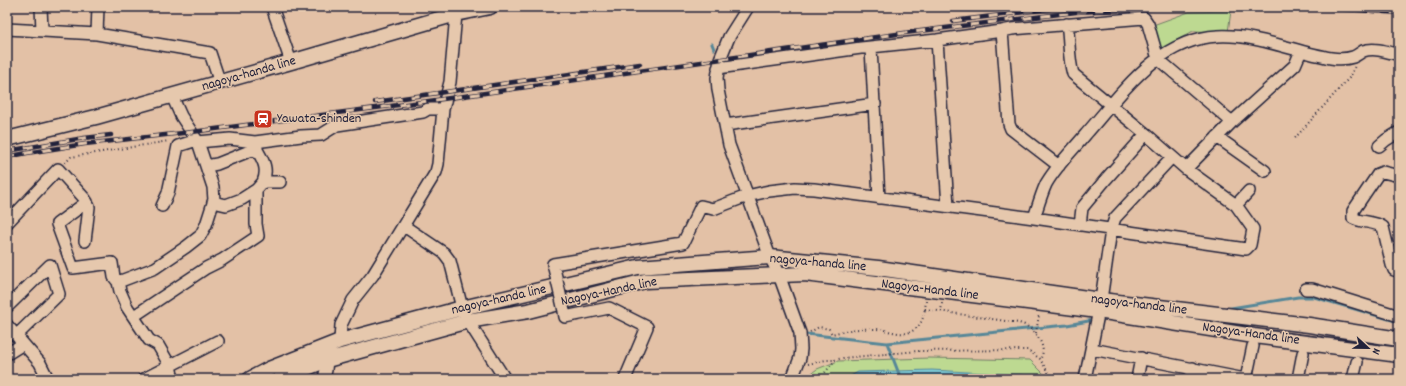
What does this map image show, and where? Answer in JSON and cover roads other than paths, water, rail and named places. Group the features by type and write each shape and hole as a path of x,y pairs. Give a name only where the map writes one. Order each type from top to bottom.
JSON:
{"main road":[{"name":"nagoya-handa line","path":"7,139 53,129 220,83 456,14 490,7"},
{"name":"nagoya-handa line","path":"250,379 269,369 340,341 462,308 638,267 770,257 878,268 1099,305 1310,325 1399,339"},
{"name":"Nagoya-Handa line","path":"280,379 327,360 468,321 528,311 645,281 779,275 812,275 1099,305 1254,336 1399,355"}],"street":[{"path":"41,7 42,30"},
{"path":"97,34 98,7"},
{"path":"272,7 291,62"},
{"path":"748,7 728,37 720,59 717,78 718,90 729,145 770,257 779,275 800,333 800,358 792,379"},
{"path":"340,341 341,325 352,300 373,275 436,172 443,109 450,82 456,14"},
{"path":"718,68 1012,29 1144,18 1148,24 1158,59 1232,122"},
{"path":"625,379 647,327 609,308 565,317 553,264 683,243 701,206 713,209 747,196 769,190 795,188 814,189 948,206 1246,249 1250,245 1253,229 1236,205 1186,170 1146,134 1073,74 1067,24"},
{"path":"7,28 97,34 210,53 220,83"},
{"path":"1002,31 1009,124 1011,129 1059,166"},
{"path":"1034,218 1040,197 1047,182 1129,84 1158,59 1171,50 1186,43 1219,36 1246,38 1332,58 1354,56 1364,51 1373,50 1387,51 1399,56"},
{"path":"937,40 948,206"},
{"path":"871,48 879,198"},
{"path":"1186,170 1232,122 1295,65 1301,51"},
{"path":"118,282 155,268 200,236 206,225 214,200 213,187 198,141 180,116 172,96"},
{"path":"725,125 875,104"},
{"path":"206,166 217,164 255,145 301,136 321,135 337,125 423,112 428,109 443,109"},
{"path":"1379,146 1399,132"},
{"path":"1080,225 1082,208 1106,178 1146,134"},
{"path":"1217,137 1265,171"},
{"path":"162,206 168,193 178,146 198,141 230,139 255,145 266,170 266,176 260,186 242,199 226,205 213,202"},
{"path":"1086,379 1114,218 1172,157"},
{"path":"7,223 58,169 87,202 89,207 85,241"},
{"path":"1399,176 1383,172 1378,174 1352,211 1352,214 1353,218 1356,220 1378,224 1383,227 1392,265 1394,270 1399,271"},
{"path":"260,186 280,182"},
{"path":"134,316 206,268 222,260 258,236 256,224 260,186"},
{"path":"1236,205 1249,191"},
{"path":"87,202 57,224 73,268 112,263 114,277 118,282 127,307 149,340 158,345 170,366 173,379"},
{"path":"404,226 444,253 450,261 462,308 468,321 505,379"},
{"path":"7,307 50,265 59,294 7,354"},
{"path":"1306,289 1312,289 1399,316"},
{"path":"7,324 40,363 48,379"},
{"path":"144,379 218,341"},
{"path":"1092,349 1142,358 1191,374 1245,379 1253,346"},
{"path":"1298,379 1303,353"},
{"path":"1137,379 1142,358"},
{"path":"324,379 327,360"},
{"path":"1353,379 1357,362"}],"water":[{"path":"932,370 1022,375 1026,379 845,379 858,372"}],"waterway":[{"path":"712,44 714,49"},
{"path":"1225,309 1298,297 1314,297 1399,322"},
{"path":"806,334 887,343 1067,325 1094,320"},
{"path":"887,343 901,379"}],"railway":[{"path":"7,157 85,144 192,132 429,101 904,33 1076,12 1170,7"},
{"path":"1319,7 1399,13"},
{"path":"953,21 1049,9"},
{"path":"375,102 640,64"},
{"path":"7,151 111,135"}],"place":[{"name":"Yawata-shinden","path":"263,119"}]}
